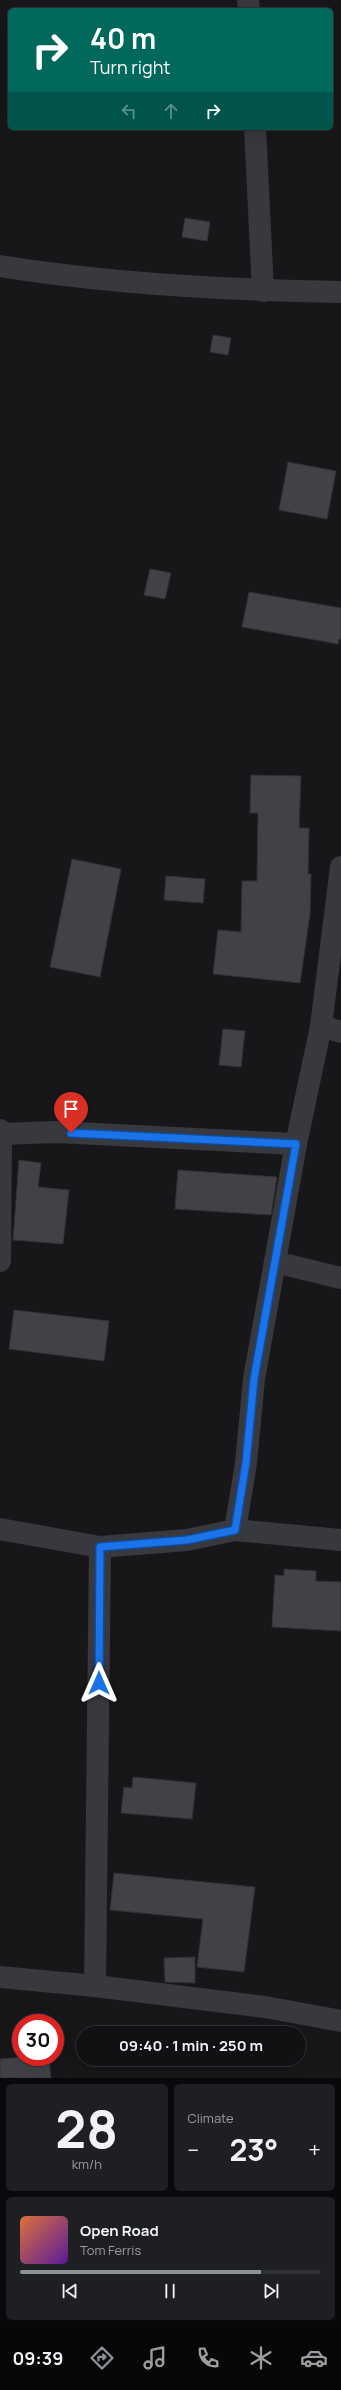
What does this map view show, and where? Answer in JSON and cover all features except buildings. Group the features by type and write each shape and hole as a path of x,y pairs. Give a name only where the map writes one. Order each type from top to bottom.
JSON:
{"street":[{"path":"255,130 263,291"},
{"path":"0,266 47,274 263,291 341,292"},
{"path":"235,1530 246,1463 254,1379 296,1144 331,1029 341,867"},
{"path":"0,1261 1,1132 56,1132 296,1144"},
{"path":"275,1262 341,1278"},
{"path":"0,1529 100,1547 187,1540 235,1530 341,1540"},
{"path":"95,1986 100,1547"},
{"path":"0,1977 95,1986 265,2007 341,2021"}],"route":[{"path":"71,1133 296,1144 254,1379 246,1463 235,1530 187,1540 100,1547 99,1683"}]}
